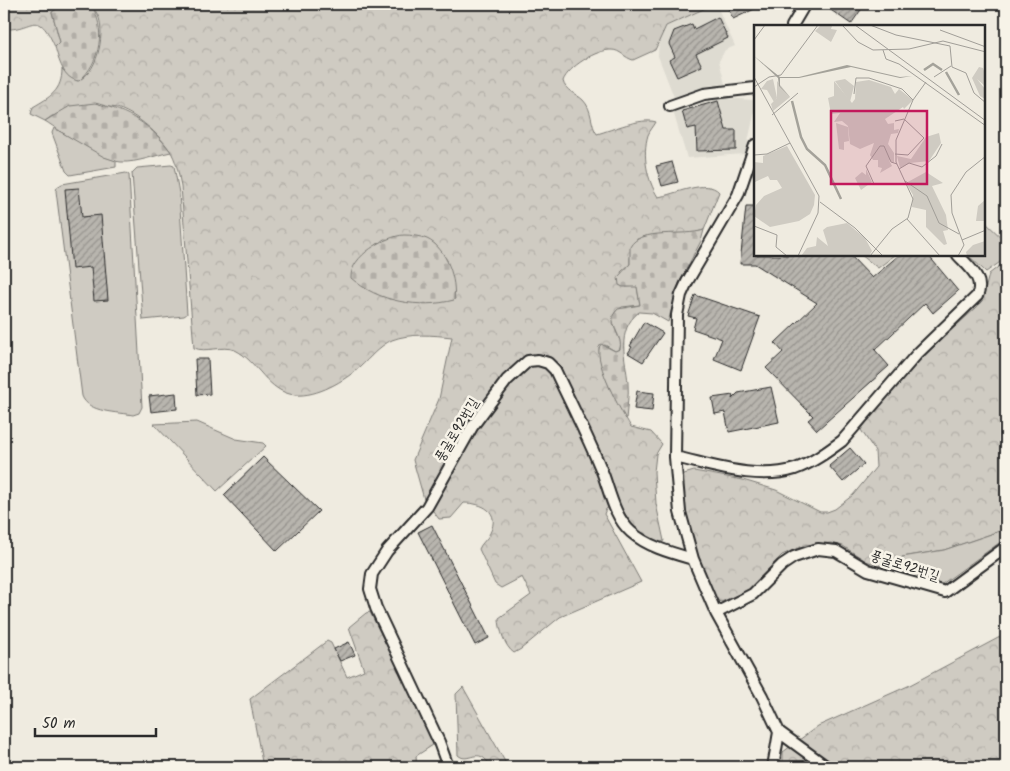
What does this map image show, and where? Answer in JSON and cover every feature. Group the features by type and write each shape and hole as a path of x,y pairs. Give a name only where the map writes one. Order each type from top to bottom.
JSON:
{"lane":[{"path":"793,25 805,4"},
{"path":"670,106 711,93 754,88"},
{"path":"754,148 738,195 687,282 680,300 677,323 676,457 680,512 693,559 716,613 762,696 779,732 827,767"},
{"path":"676,457 729,469 776,472 794,470 827,453 842,441 917,354 977,296 980,288 979,281 959,256"},
{"name":"풍굴로92번길","path":"447,764 439,742 376,608 370,582 382,559 427,507 485,406 517,368 528,361 538,360 548,363 555,370 602,473 612,501 629,531 641,540 662,550 693,559"},
{"name":"풍굴로92번길","path":"716,613 753,594 782,565 807,551 836,551 868,570 945,592 1006,547"},
{"path":"772,767 779,732"}],"shaded area":[{"path":"716,4 735,46 725,50 719,61 725,84 707,86 674,97 658,56 659,37 666,26"},
{"path":"721,98 754,100 754,115 745,154 687,158 673,111"}],"green space":[{"path":"11,4 64,4 52,12 60,42 59,45 55,47 44,27 39,24 34,23 14,29 4,29 4,9"},
{"path":"64,4 91,4 99,23 100,34 96,55 92,64 79,81 65,73 55,47 60,42 52,12"},
{"path":"91,4 710,4 708,7 666,26 655,50 633,60 615,50 599,52 577,65 563,81 569,90 586,104 597,134 643,121 656,122 648,135 645,151 648,175 658,197 698,187 714,188 719,192 704,230 687,234 645,236 637,239 630,258 630,264 621,272 626,287 637,286 640,305 622,307 615,312 613,324 621,343 620,349 615,351 605,345 599,347 602,368 606,378 615,399 631,427 651,432 662,444 656,454 654,472 656,504 664,541 656,542 643,536 636,530 617,503 606,509 604,514 641,582 560,617 514,653 508,647 501,632 499,618 531,595 522,577 501,588 495,584 479,549 489,535 493,525 491,514 483,507 464,503 451,518 439,519 424,499 413,460 439,399 452,337 414,335 392,340 338,383 321,391 303,395 285,393 277,388 250,361 235,350 225,348 204,350 194,348 181,187 172,154 161,139 145,124 136,117 117,108 95,108 52,116 45,121 31,114 33,107 50,96 57,88 60,83 62,69 77,81 90,71 98,54 101,35 99,18","holes":["384,239 435,244 447,260 455,299 389,299 355,281 366,253"]},
{"path":"95,103 119,110 138,120 155,133 171,152 133,161 121,162 112,160 71,139 45,121 70,106"},
{"path":"54,128 104,157 116,161 116,167 70,175 66,171 52,133"},
{"path":"174,166 179,193 187,314 184,316 143,320 132,173 137,168"},
{"path":"126,173 129,175 142,407 139,413 133,415 97,409 85,402 82,396 56,191 57,187 62,184"},
{"path":"985,222 1006,242 1006,258 986,272 969,256 985,256"},
{"path":"704,230 701,241 679,283 668,322 652,313 639,312 627,328 624,336 628,388 626,419 602,370 599,350 601,344 615,351 620,349 620,340 613,315 618,309 640,305 637,287 623,287 619,285 618,277 630,264 630,247 635,241 643,237"},
{"path":"404,235 427,239 440,250 452,275 455,292 454,300 427,304 400,301 374,293 351,278 356,262 370,249 388,239"},
{"path":"862,256 894,256 878,268"},
{"path":"1006,261 1006,529 944,550 902,557 893,570 866,561 843,546 831,543 805,545 782,555 747,591 721,602 716,600 698,557 692,537 683,499 682,484 684,474 694,471 743,480 776,490 820,512 835,509 853,495 876,467 875,451 861,430 900,380 977,307 983,299 989,274"},
{"path":"197,422 236,439 263,443 266,446 217,491 154,424"},
{"path":"1006,529 1006,538 942,584 935,584 893,570 902,557 944,550"},
{"path":"370,612 434,741 433,745 416,756 417,767 263,767 250,699 327,641 331,643 347,677 364,670 349,627 366,613"},
{"path":"1000,637 1006,637 1006,767 783,767 783,752 818,726 908,686"},
{"path":"463,687 508,767 491,767 482,757 466,758 458,755 456,694"}],"building":[{"path":"726,4 765,4 733,19"},
{"path":"822,4 865,4 851,24"},
{"path":"718,17 728,38 696,54 702,66 677,77 669,60 675,57 669,44 674,31 692,24 694,29"},
{"path":"718,101 726,130 736,130 736,150 697,151 696,127 687,129 682,111"},
{"path":"672,162 678,182 662,186 656,166"},
{"path":"79,188 82,217 101,215 108,300 94,301 91,267 72,269 65,189"},
{"path":"746,206 754,206 754,256 851,256 872,278 898,256 929,256 958,291 933,313 925,303 875,350 889,366 817,430 808,420 813,416 766,368 783,352 775,343 817,303 755,264 740,264"},
{"path":"695,295 760,317 741,370 714,359 722,339 693,329 696,318 688,316"},
{"path":"644,322 663,333 643,362 628,353"},
{"path":"195,359 208,359 210,394 197,395"},
{"path":"771,387 779,422 729,432 725,412 715,414 712,398 733,395 732,399 738,393"},
{"path":"637,391 654,393 652,411 634,409"},
{"path":"176,393 177,409 151,412 149,396"},
{"path":"850,448 864,464 843,482 829,466"},
{"path":"263,457 319,511 277,551 224,495"},
{"path":"432,525 489,638 475,645 418,532"},
{"path":"349,642 355,655 340,661 334,649"}],"waterway":[{"path":"4,758 7,767"}]}
